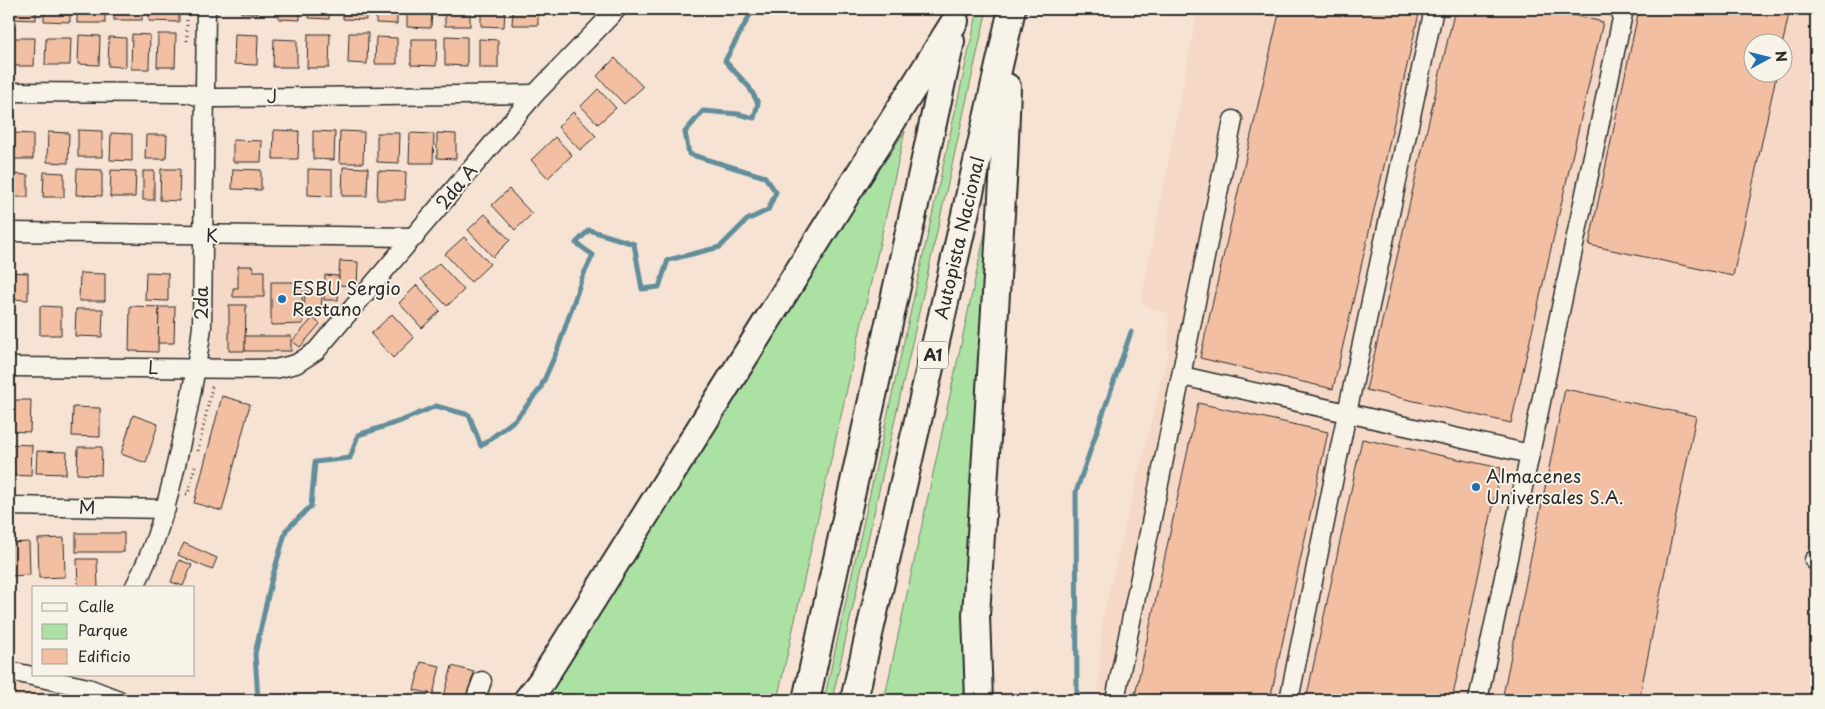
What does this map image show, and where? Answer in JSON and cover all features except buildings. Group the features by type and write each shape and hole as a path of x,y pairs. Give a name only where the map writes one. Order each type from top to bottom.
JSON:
{"highway":[{"path":"536,694 956,15"},
{"path":"806,700 956,15"},
{"path":"979,700 976,615 1004,165 1011,16"},
{"name":"Autopista Nacional","path":"854,700 1011,16"}],"street":[{"name":"2da","path":"135,586 156,539 166,509 197,368 202,327 206,9"},
{"name":"2da A","path":"296,364 316,351 535,94 617,9"},
{"path":"1289,700 1347,413 1434,9"},
{"path":"1478,700 1623,9"},
{"name":"J","path":"9,92 187,94 205,98 535,94"},
{"path":"1115,700 1233,120"},
{"name":"K","path":"9,232 202,236 415,237"},
{"name":"L","path":"9,367 275,369 296,364"},
{"path":"1182,376 1530,454"},
{"name":"M","path":"9,506 166,509"},
{"path":"9,671 32,674"},
{"path":"46,676 90,682 118,700"},
{"path":"475,700 482,681"}],"shaded area":[{"name":"Almacenes Universales S.A.","path":"1198,9 1816,9 1816,657 1806,700 1098,700 1102,620 1168,354 1169,314 1141,303"},
{"name":"ESBU Sergio Restano","path":"214,245 399,245 314,342 297,355 280,360 209,361 214,324"},
{"path":"9,671 119,700 9,700"}],"green space":[{"path":"978,9 987,9 832,700 824,700"},
{"path":"905,131 777,700 547,700 553,682 754,360"},
{"path":"992,201 971,474 970,700 884,700"}],"waterway":[{"path":"258,700 255,654 271,582 286,530 311,506 315,462 350,458 358,435 401,421 436,406 469,415 481,446 516,419 540,389 557,351 582,278 593,255 576,243 589,230 634,244 642,289 659,287 668,260 720,247 747,220 768,210 776,192 765,177 689,154 685,132 703,111 738,114 754,118 758,103 749,87 725,61 753,9"},
{"path":"1077,700 1076,492 1131,332"}],"place":[{"name":"ESBU Sergio Restano","path":"282,299"},
{"name":"Almacenes Universales S.A.","path":"1476,487"}]}
